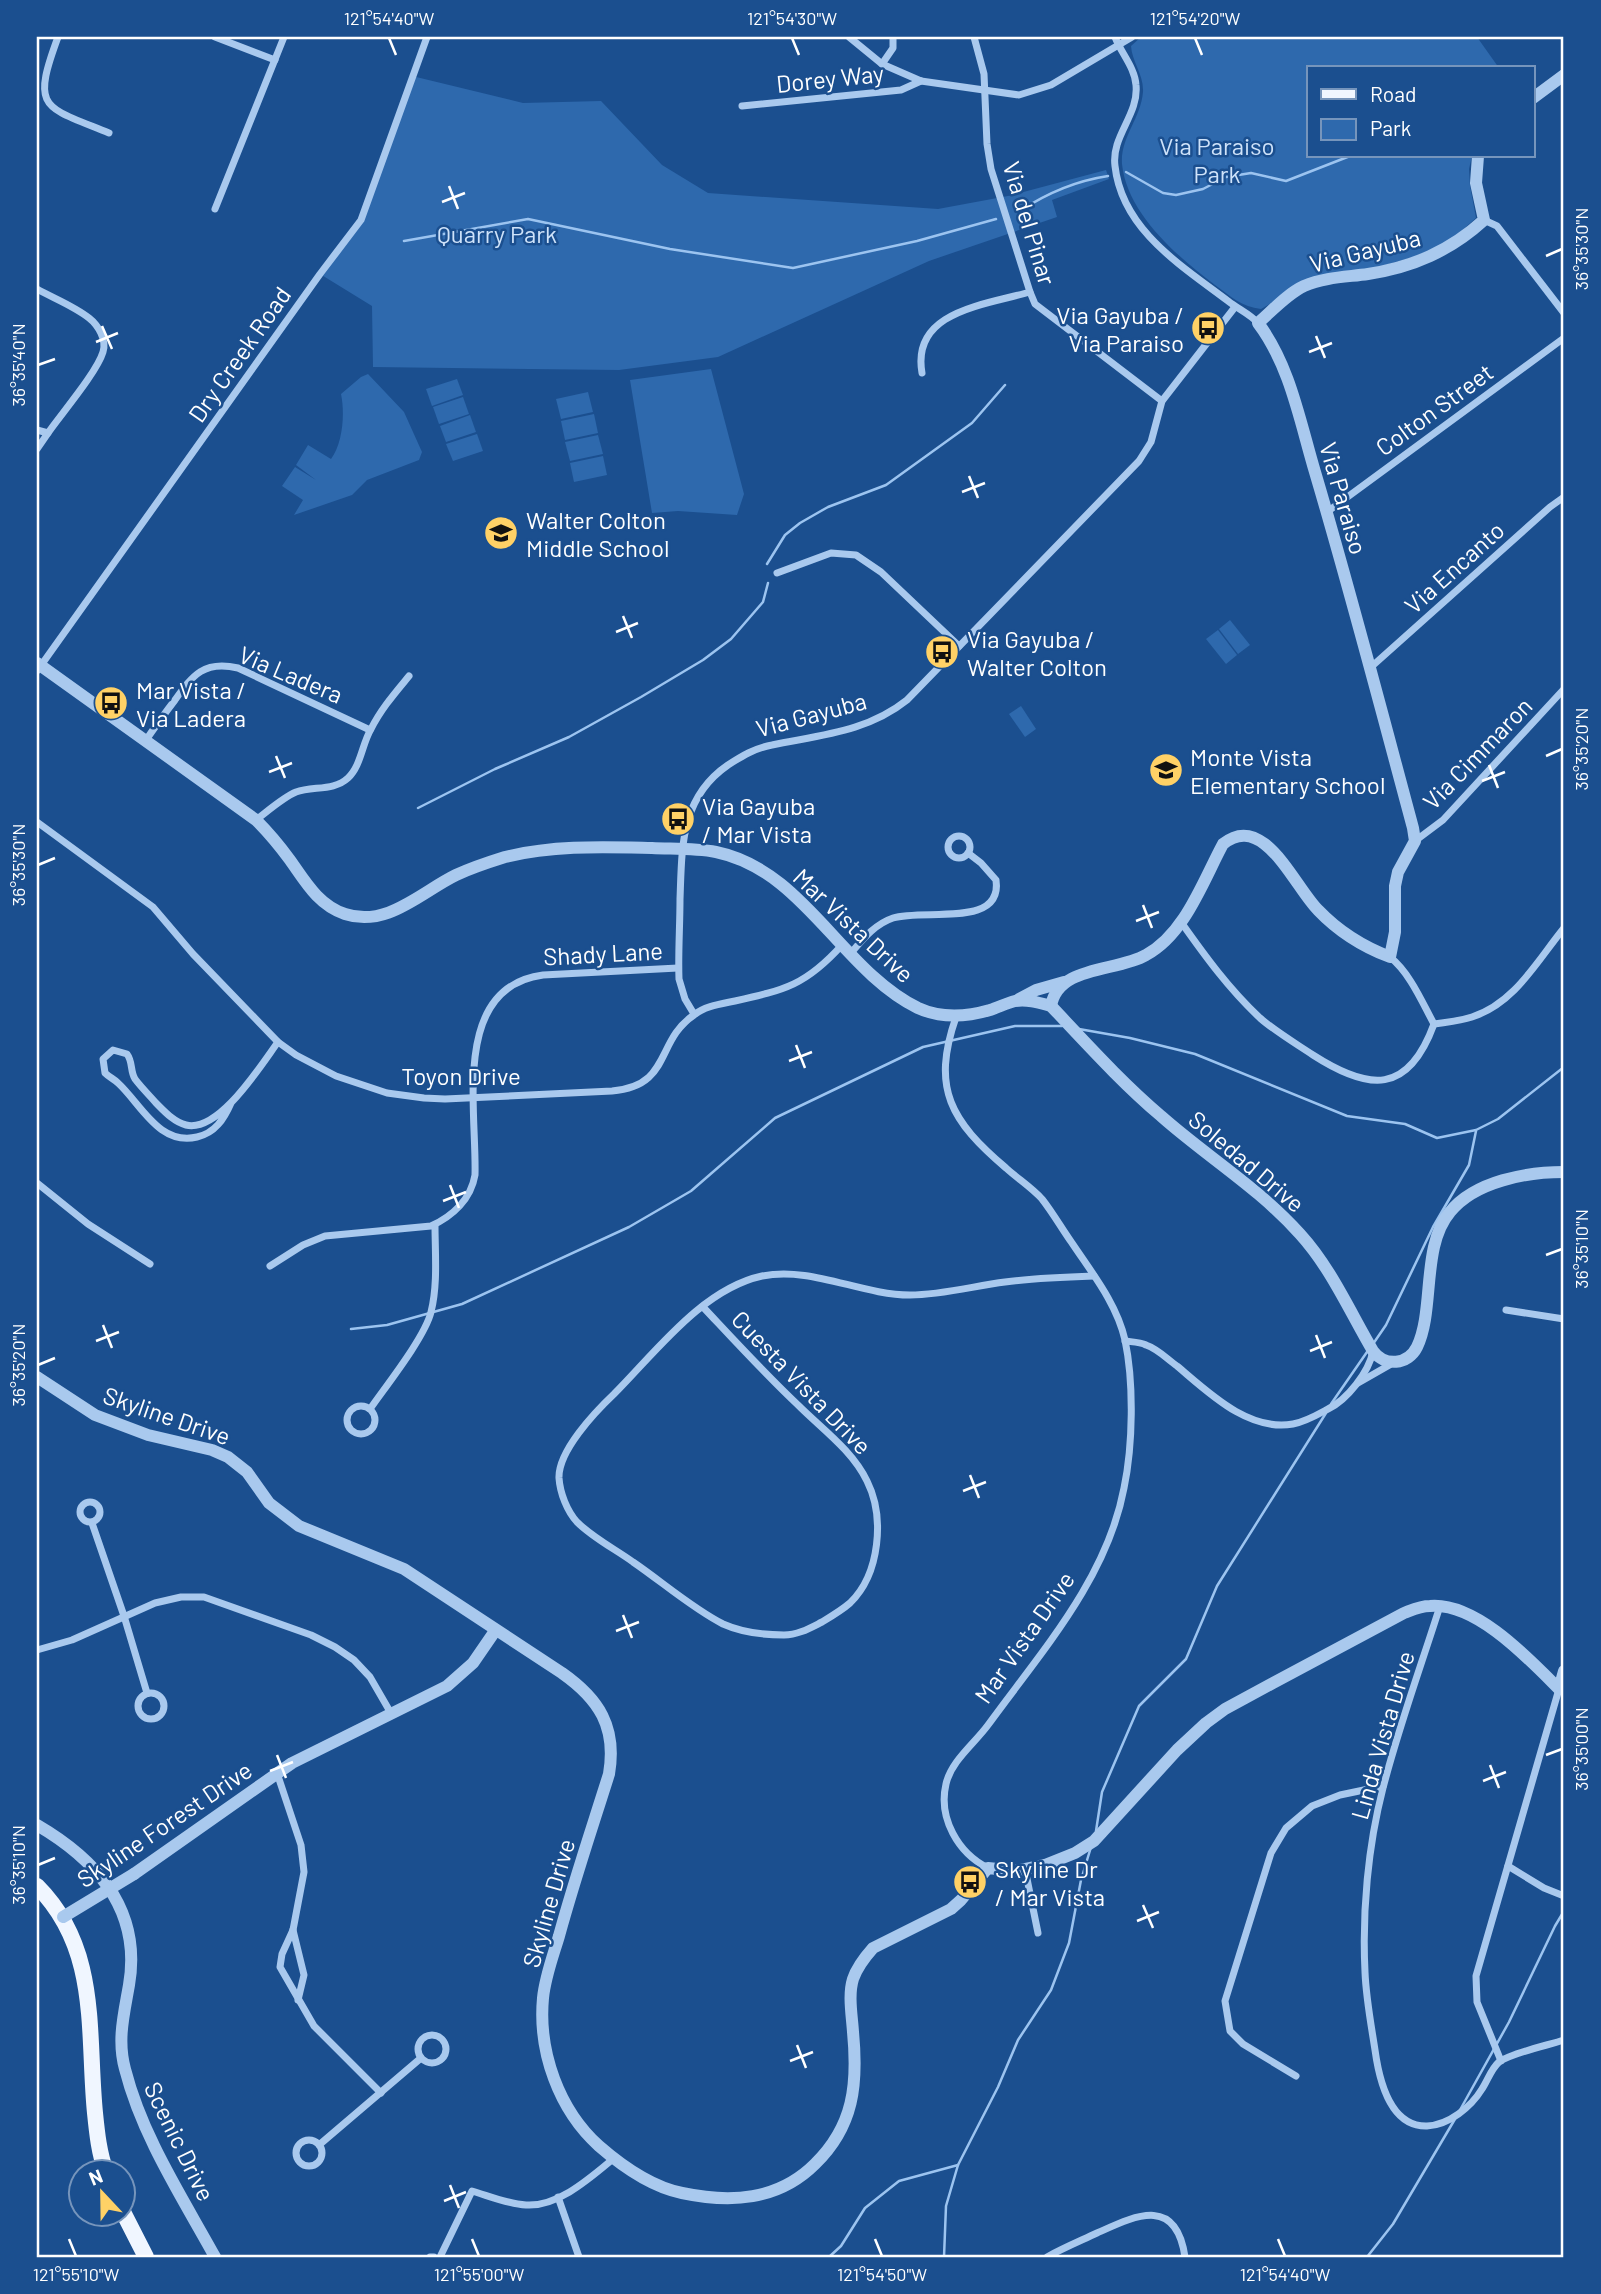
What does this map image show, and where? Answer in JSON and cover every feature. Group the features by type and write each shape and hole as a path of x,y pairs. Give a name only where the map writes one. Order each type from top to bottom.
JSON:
{"main road":[{"path":"37,1886 63,1917 81,1958 86,1986 92,2087 102,2158"},
{"path":"131,2228 146,2257"}],"street":[{"path":"58,37 45,72 43,92 55,111 108,134"},
{"path":"215,37 275,60"},
{"path":"215,209 285,37"},
{"name":"Dry Creek Road","path":"38,666 361,220 427,37"},
{"path":"849,37 882,64 921,81 1019,95 1037,91 1132,37"},
{"path":"882,64 893,48 893,37"},
{"name":"Via del Pinar","path":"974,37 984,74 986,144 991,169 1035,304 1162,401"},
{"name":"Via Paraiso","path":"1115,37 1136,85 1134,105 1115,150 1116,172 1124,199 1144,231 1165,254 1235,307 1253,317 1270,341 1282,365 1327,512 1415,841"},
{"path":"1534,97 1564,75"},
{"name":"Dorey Way","path":"742,106 901,90 921,81"},
{"path":"1478,158 1476,183 1484,220 1497,226 1564,313"},
{"name":"Via Gayuba","path":"1258,323 1302,287 1330,279 1370,274 1418,261 1464,238 1484,220"},
{"path":"37,289 88,317 104,342 104,351 95,366 37,449"},
{"path":"922,373 919,359 922,346 933,329 948,316 1030,292"},
{"name":"Via Gayuba","path":"694,1014 682,992 678,968 682,849 693,804 708,783 725,767 761,747 849,730 878,719 907,700 1139,461 1151,442 1162,401 1235,307"},
{"name":"Colton Street","path":"1327,512 1564,338"},
{"path":"37,430 48,433"},
{"name":"Via Encanto","path":"1370,668 1541,514 1564,497"},
{"path":"777,573 831,553 856,555 871,563 958,646"},
{"name":"Mar Vista Drive","path":"38,666 256,820 318,897 344,914 357,917 383,916 457,875 519,854 561,848 682,849 718,853 735,857 760,869 789,892 905,1000 931,1013 956,1017 947,1041 945,1064 947,1090 953,1109 977,1141 1009,1171 1029,1185 1043,1201 1094,1276 1116,1316 1125,1341 1131,1423 1128,1466 1110,1539 1079,1599 981,1735 955,1764 946,1784 945,1809 954,1836 962,1850 974,1861 988,1868"},
{"name":"Via Ladera","path":"146,740 188,681 204,669 221,666 238,668 370,730"},
{"path":"256,820 292,794 330,787 346,780 357,766 370,730 388,701 410,676"},
{"name":"Via Cimmaron","path":"1415,841 1443,820 1564,689"},
{"name":"Toyon Drive","path":"37,821 153,906 193,954 278,1042 312,1065 369,1088 404,1096 474,1098 612,1091 640,1085 653,1075 673,1038 694,1014"},
{"path":"956,1017 1015,1001 1036,990 1147,955 1181,922 1223,844 1243,835 1263,841 1273,850 1316,908 1344,934 1396,962 1434,1024"},
{"path":"1390,957 1395,932 1395,886 1398,872 1415,841"},
{"path":"694,1014 793,986 894,918 975,912 989,905 996,894 996,880 968,853"},
{"path":"1181,922 1221,976 1261,1018 1312,1054 1348,1075 1371,1081 1390,1080 1401,1074 1420,1054 1434,1024"},
{"path":"1434,1024 1473,1017 1498,1004 1523,982 1564,928"},
{"name":"Shady Lane","path":"435,1225 462,1204 473,1186 473,1060 478,1037 496,1000 510,986 531,976 678,968"},
{"path":"1015,1001 1026,1000 1051,1006 1056,991 1068,981"},
{"name":"Soledad Drive","path":"1051,1006 1097,1056 1152,1109 1262,1198 1301,1235 1334,1282 1373,1352"},
{"path":"231,1103 205,1123 184,1125 166,1113 137,1081 127,1054 113,1050 103,1059 105,1073 119,1084 156,1125 172,1135 189,1138 207,1133 222,1120 231,1103 278,1042"},
{"path":"1354,1385 1412,1354 1419,1341 1435,1243 1451,1210 1476,1192 1501,1182 1536,1174 1564,1172"},
{"path":"37,1184 78,1217 150,1264"},
{"path":"270,1266 303,1245 325,1236 373,1230 418,1229 435,1225 434,1297 431,1314 421,1334 370,1409"},
{"name":"Cuesta Vista Drive","path":"703,1307 779,1387 841,1445 859,1466 873,1493 878,1541 869,1572 860,1588 850,1603 832,1616 798,1633 780,1635 747,1631 723,1623 585,1529 567,1507 561,1488 561,1463 578,1436 606,1402 661,1345 703,1307 737,1284 771,1275 807,1276 866,1290 910,1295 1005,1282 1094,1276"},
{"path":"1506,1310 1564,1320"},
{"path":"1125,1341 1145,1344 1160,1352 1224,1405 1261,1421 1293,1424 1337,1405 1370,1362 1373,1352 1382,1360 1395,1362"},
{"name":"Skyline Drive","path":"37,1377 95,1415 148,1435 212,1450 228,1457 247,1472 269,1503 299,1526 404,1569 586,1692 602,1713 610,1735 612,1758 574,1882 543,1997 543,2035 552,2071 576,2122 613,2159 667,2189 707,2198 741,2199 766,2193 804,2174 826,2153 852,2102 855,2064 853,1980 864,1958 884,1940 951,1909 988,1868"},
{"path":"361,1406 370,1409 375,1417 371,1430 363,1434 350,1429 347,1421 349,1412 361,1406"},
{"path":"92,1522 147,1693"},
{"path":"37,1650 72,1640 169,1599 204,1597 311,1635 354,1660 370,1677 392,1715"},
{"path":"988,1868 1010,1871 1026,1869 1059,1860 1094,1841 1177,1750 1225,1709 1419,1607 1440,1606 1465,1613 1504,1638 1562,1692"},
{"name":"Linda Vista Drive","path":"1440,1606 1383,1786 1373,1838 1365,1951 1367,1992 1382,2089 1397,2112 1406,2120 1428,2126 1452,2118 1464,2110 1482,2090 1501,2061"},
{"name":"Skyline Forest Drive","path":"63,1917 134,1874 277,1773 314,1751 432,1696 459,1677 473,1663 495,1631"},
{"path":"1564,1671 1562,1692 1478,1963 1475,1989 1477,2002 1501,2061 1564,2040"},
{"path":"277,1773 293,1817 304,1860 303,1886 293,1930 280,1961 284,1977 314,2026 381,2094"},
{"path":"1296,2076 1243,2044 1230,2031 1225,2001 1271,1853 1286,1828 1312,1806 1340,1795 1383,1786"},
{"name":"Scenic Drive","path":"37,1825 85,1858 100,1873 120,1906 132,1952 121,2028 124,2066 138,2109 215,2257"},
{"path":"1508,1867 1564,1896"},
{"path":"1026,1869 1038,1933"},
{"path":"293,1930 304,1975 298,2001"},
{"path":"319,2145 421,2058"},
{"path":"440,2257 472,2191 530,2205 558,2197 587,2180 613,2159"},
{"path":"558,2197 579,2257"},
{"path":"1047,2257 1126,2220 1151,2214 1168,2221 1174,2228 1185,2257"}],"green space":[{"name":"Via Paraiso Park","path":"1141,37 1477,37 1498,66 1307,66 1307,158 1472,158 1470,186 1476,218 1449,242 1413,257 1364,271 1320,276 1261,309 1242,303 1201,274 1171,248 1156,233 1133,200 1126,182 1122,155 1139,111 1143,92 1131,46"},
{"name":"Quarry Park","path":"412,76 523,103 601,101 662,165 708,193 938,209 1008,196 1106,170 1109,179 1052,200 1057,217 929,261 718,357 619,370 373,367 372,306 320,274 361,220"},
{"path":"711,369 744,494 737,515 678,511 652,513 630,380"},
{"path":"368,374 404,412 422,452 419,460 367,480 352,495 294,515 303,500 282,486 295,467 316,480 296,465 308,445 331,459 342,428 341,394"},
{"path":"457,379 463,395 432,406 426,389"},
{"path":"588,392 593,412 561,419 556,399"},
{"path":"463,397 469,414 439,424 433,407"},
{"path":"594,414 598,433 565,440 561,421"},
{"path":"470,415 476,432 446,442 440,426"},
{"path":"477,434 483,451 453,461 446,444"},
{"path":"598,435 603,454 570,461 565,442"},
{"path":"603,456 607,475 574,482 570,463"},
{"path":"1230,620 1250,645 1238,654 1219,629"},
{"path":"1218,630 1237,655 1226,664 1206,639"},
{"path":"1021,706 1036,729 1025,737 1009,714"}],"waterway":[{"path":"1126,172 1163,193 1176,195 1203,189 1226,177 1251,173 1286,181 1345,158"},
{"path":"1020,211 1062,189 1108,176"},
{"path":"404,241 528,219 670,249 793,268 917,241 996,219"},
{"path":"767,564 785,535 800,523 828,507 886,485 972,423 1005,385"},
{"path":"418,808 495,769 569,737 703,660 731,639 763,602 768,583"},
{"path":"351,1329 387,1325 462,1304 629,1227 691,1191 775,1118 923,1047 1015,1026 1062,1026"},
{"path":"1079,1029 1195,1054 1347,1116 1405,1124 1437,1138 1476,1130 1498,1119 1564,1067"},
{"path":"1373,1344 1386,1325 1433,1227 1469,1165 1476,1131"},
{"path":"1331,1404 1367,1352"},
{"path":"1096,1831 1102,1792 1139,1706 1186,1659 1217,1586 1326,1413"},
{"path":"944,2257 946,2206 958,2165 998,2087 1018,2040 1051,1990 1069,1943 1081,1880 1091,1847"},
{"path":"1460,2110 1509,2022 1564,1911"},
{"path":"1367,2257 1393,2224 1455,2119"},
{"path":"829,2257 841,2246 865,2208 899,2181 958,2165"}],"place":[{"name":"Via Gayuba / Via Paraiso","path":"1208,328"},
{"name":"Walter Colton Middle School","path":"501,533"},
{"name":"Via Gayuba / Walter Colton","path":"942,652"},
{"name":"Mar Vista / Via Ladera","path":"111,703"},
{"name":"Monte Vista Elementary School","path":"1166,770"},
{"name":"Via Gayuba / Mar Vista","path":"678,819"},
{"name":"Skyline Dr / Mar Vista","path":"970,1882"}]}
